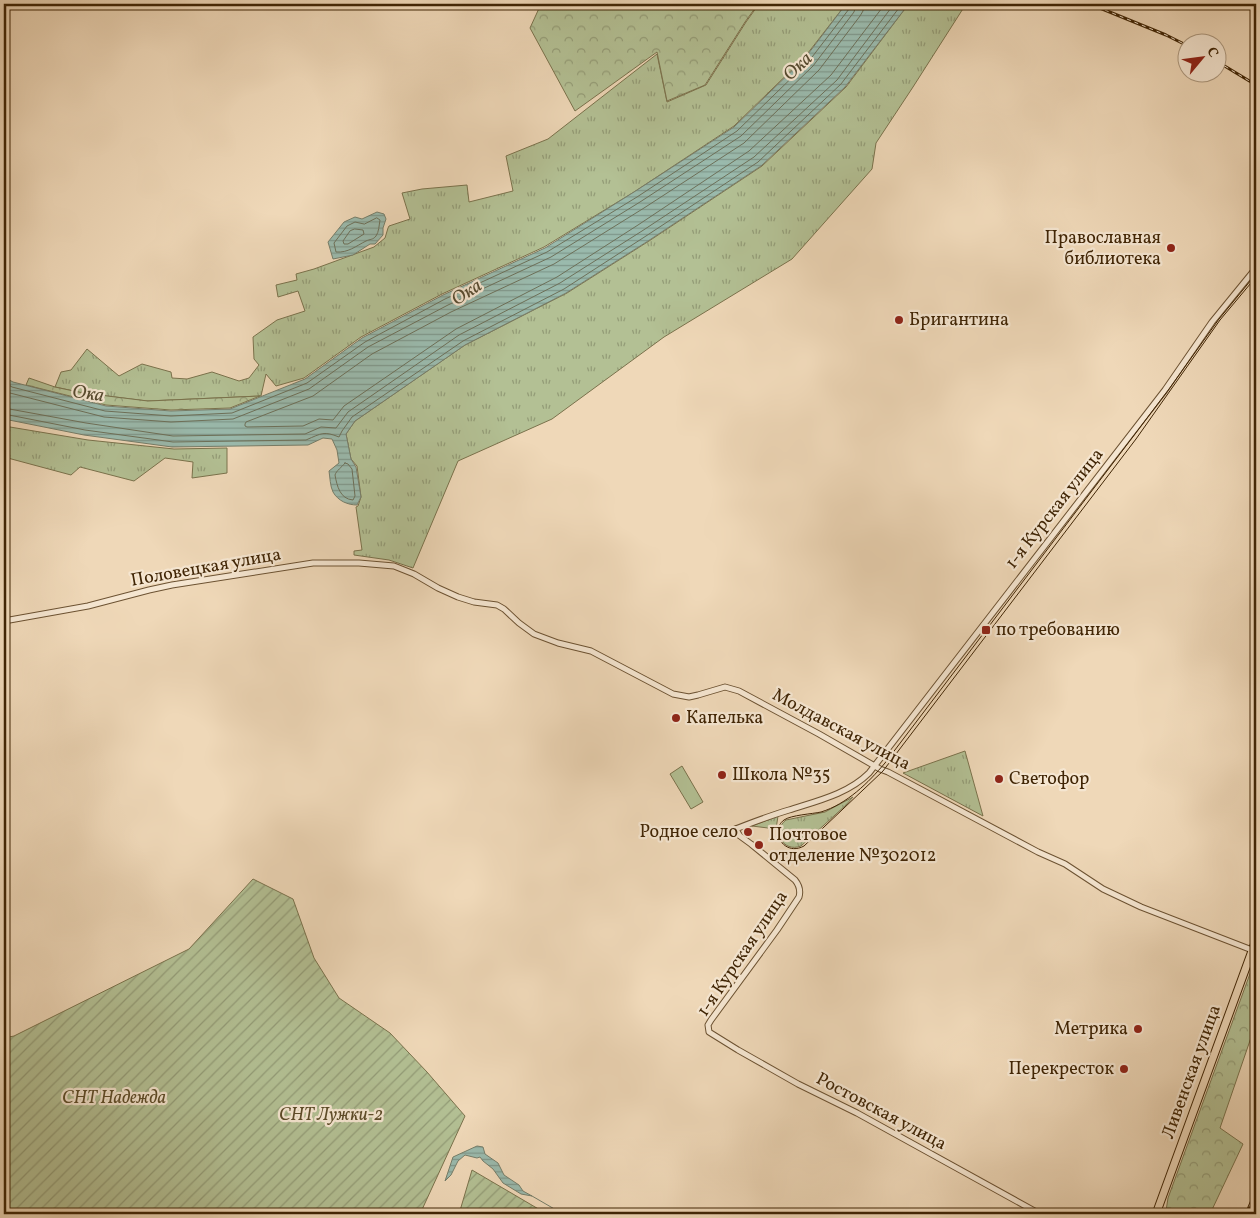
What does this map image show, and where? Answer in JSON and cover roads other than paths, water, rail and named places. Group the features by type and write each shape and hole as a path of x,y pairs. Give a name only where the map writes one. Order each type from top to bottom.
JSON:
{"main road":[{"name":"Ливенская улица","path":"1156,1214 1256,940"}],"street":[{"name":"1-я Курская улица","path":"728,832 824,799 863,780 876,766 1164,390 1212,322 1256,268"},
{"name":"Половецкая улица","path":"4,621 88,606 172,585 313,563 359,563 394,566 414,574"},
{"name":"Молдавская улица","path":"414,574 458,597 474,602 497,604 534,634 558,643 591,651 673,694 689,697 725,687 732,688 882,771 888,772 1038,852 1065,864 1103,889 1141,907 1252,950"},
{"name":"1-я Курская улица","path":"711,1034 708,1029 709,1022 799,897 799,886 795,880 740,836 735,829"},
{"name":"Ростовская улица","path":"711,1034 798,1084 857,1113 1040,1214"}],"water":[{"name":"Ока","path":"846,4 907,4 845,87 761,166 566,293 465,345 355,421 346,434 351,459 356,467 361,497 357,505 340,500 332,490 329,471 339,463 337,450 332,439 323,438 308,445 172,447 84,435 4,419 4,377 13,382 106,406 171,411 230,409 305,379 362,338 443,295 545,248 734,127 805,58"},
{"path":"377,212 384,214 386,219 383,235 375,244 370,244 353,255 333,259 328,242 344,222 355,217 362,219"},
{"path":"477,1146 483,1147 485,1154 498,1163 504,1175 532,1196 521,1194 503,1183 493,1169 480,1157 465,1155 458,1161 451,1175 445,1181 453,1157"}],"waterway":[{"path":"532,1196 563,1214"}],"tram line":[{"path":"1256,274 1219,319 1169,389 885,763 864,785 840,804 821,812 784,820 778,830 778,836 785,846 790,848 804,846 883,771 1136,439 1220,320 1256,277"}],"railway":[{"path":"1090,4 1178,41"},
{"path":"1228,68 1256,85"},
{"path":"1246,1214 1256,1191"}],"place":[{"name":"Православная библиотека","path":"1171,248"},
{"name":"Бригантина","path":"899,320"},
{"name":"по требованию","path":"986,630"},
{"name":"Капелька","path":"676,718"},
{"name":"Школа №35","path":"722,775"},
{"name":"Светофор","path":"999,779"},
{"name":"Родное село","path":"748,832"},
{"name":"Почтовое отделение №302012","path":"759,845"},
{"name":"Метрика","path":"1138,1029"},
{"name":"Перекресток","path":"1124,1069"}],"park label":[{"name":"СНТ Надежда","path":"114,1098"},
{"name":"СНТ Лужки-2","path":"331,1115"}]}
